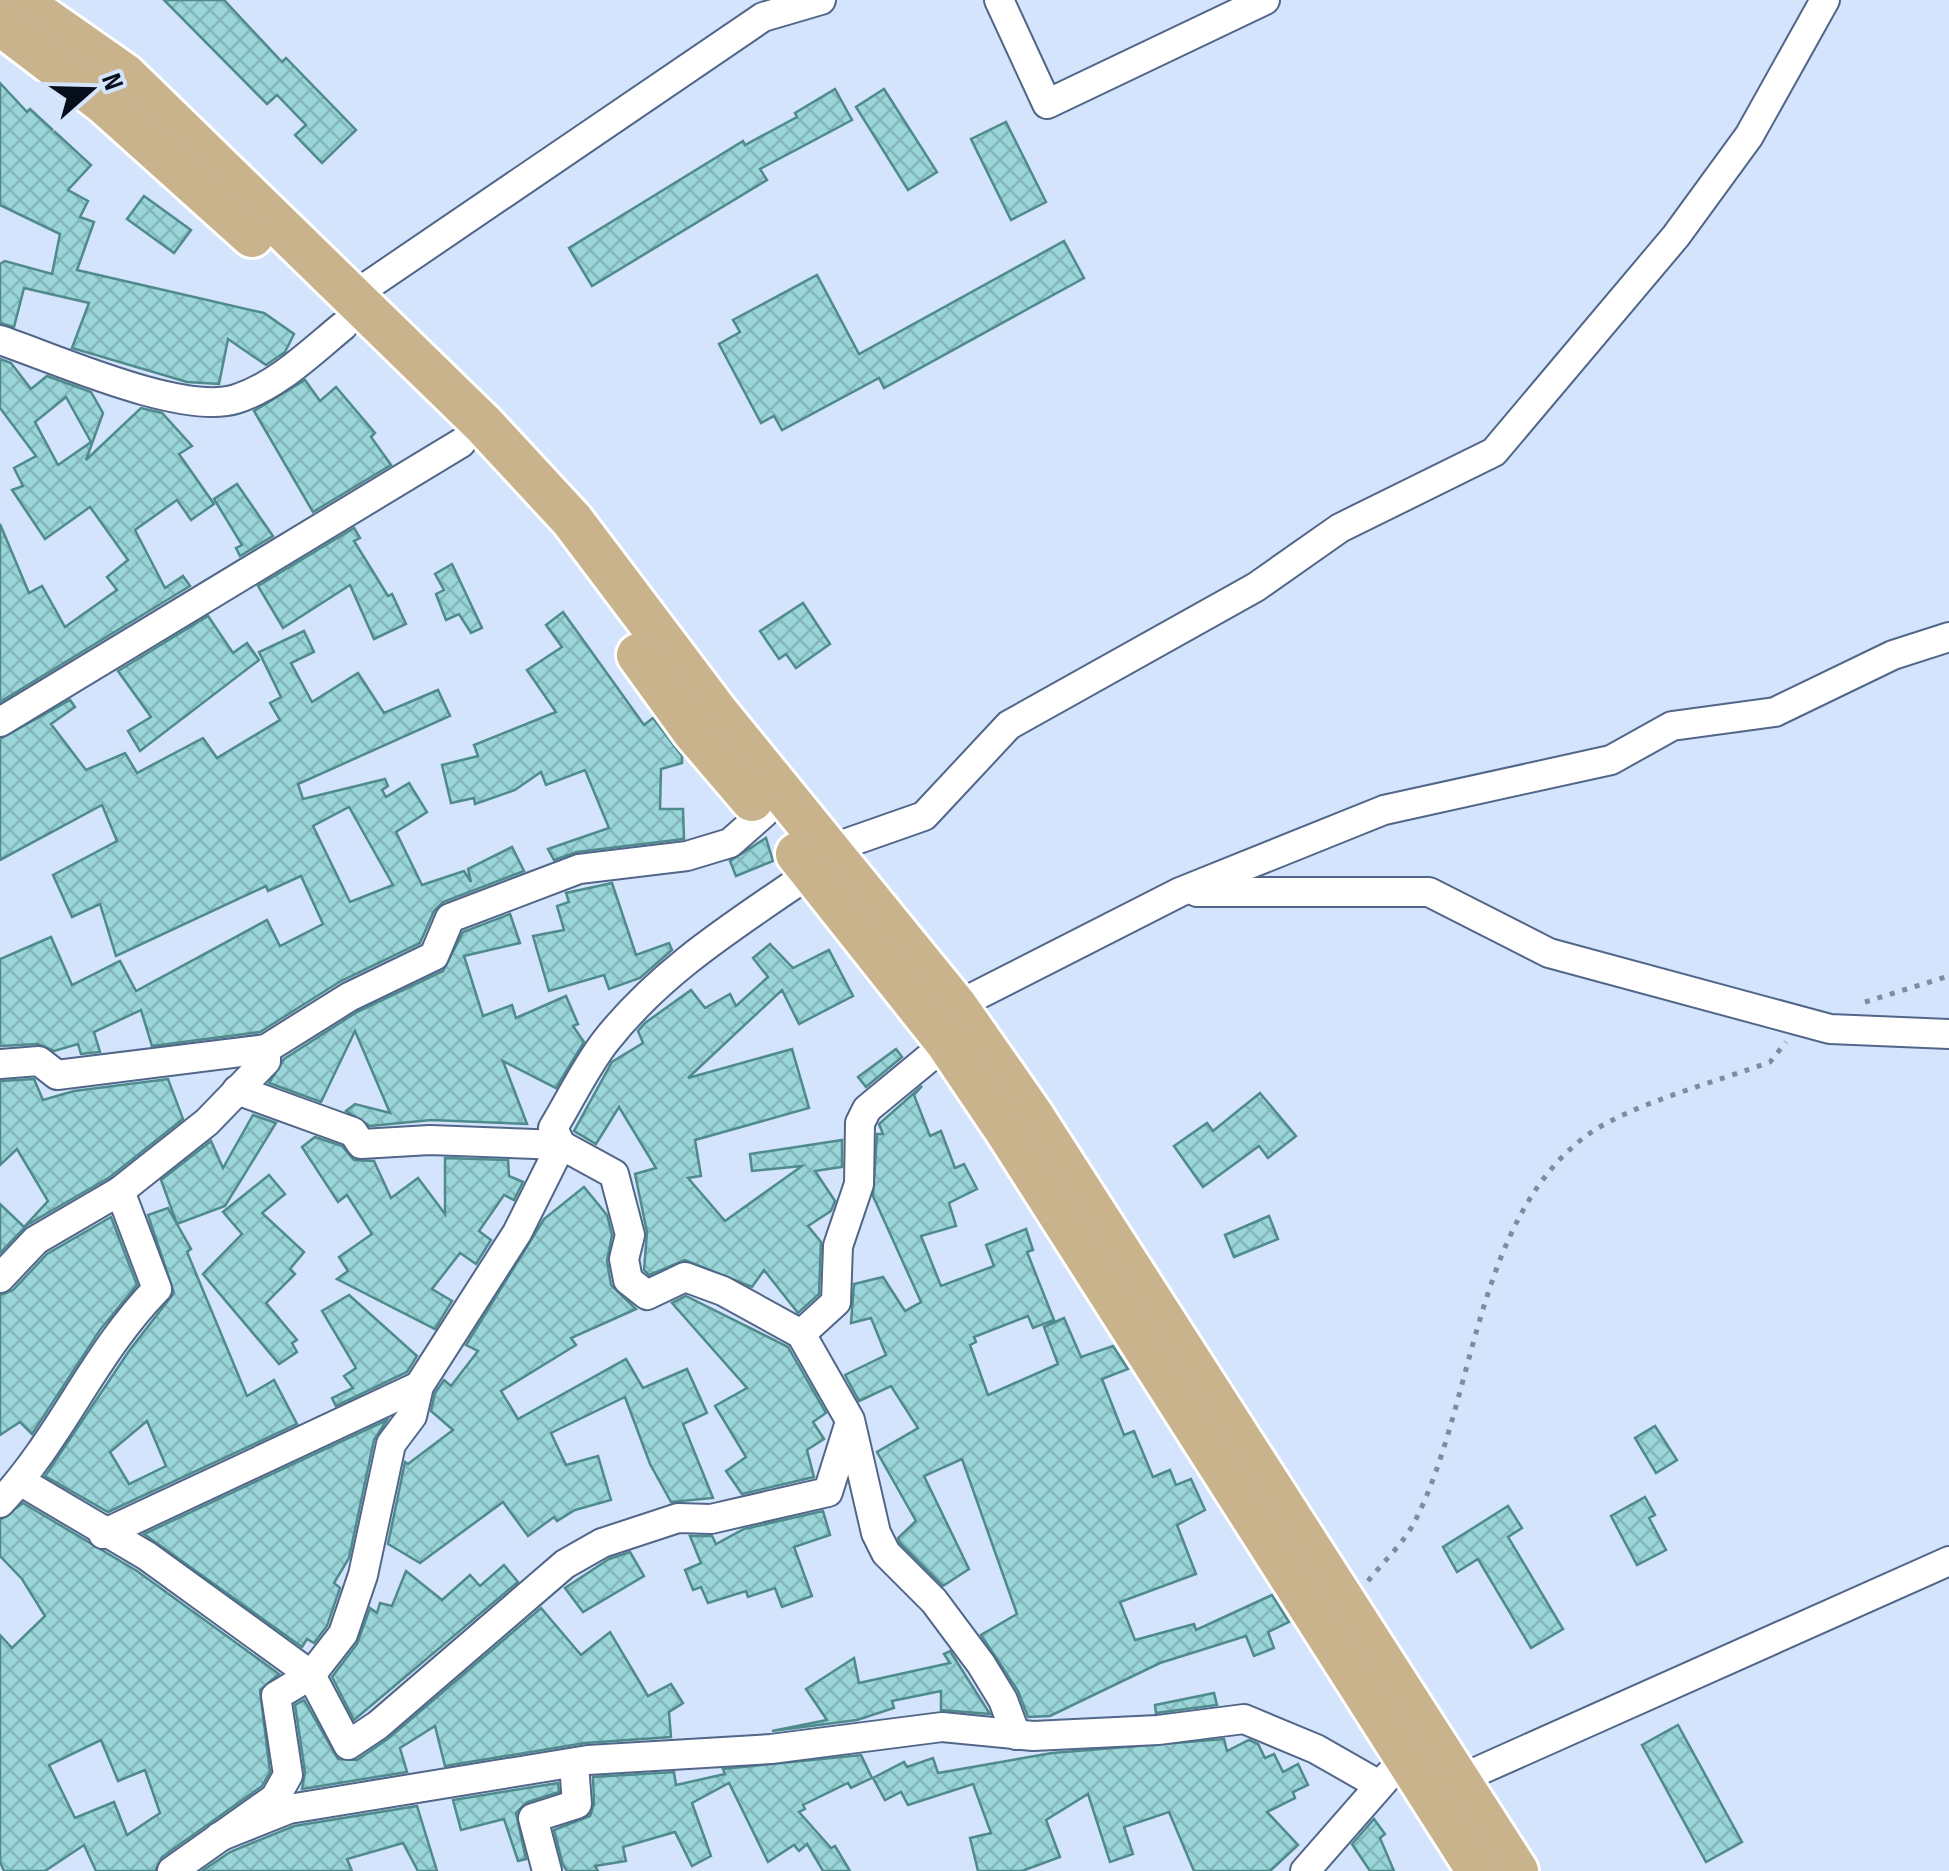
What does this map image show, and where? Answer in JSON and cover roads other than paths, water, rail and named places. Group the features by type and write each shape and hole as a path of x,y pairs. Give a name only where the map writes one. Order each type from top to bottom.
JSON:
{"main road":[{"path":"18,0 125,76 252,218 332,296 484,424 572,520 716,711 821,861 951,1025 1032,1115 1348,1608 1404,1759 1458,1780 1517,1871"},
{"path":"0,24 252,218"},
{"path":"332,296 461,442 551,536 693,731 764,814 821,861"},
{"path":"951,1025 1153,1358 1478,1871"}],"street":[{"path":"0,340 96,376 172,397 232,400 276,380 332,296 762,18 821,0"},
{"path":"999,0 1047,104 1265,0"},
{"path":"562,1145 553,1128 604,1044 652,989 695,952 821,861 924,816 1009,724 1256,587 1340,528 1494,452 1676,236 1750,136 1825,0"},
{"path":"0,722 461,442"},
{"path":"801,1334 836,1302 838,1246 858,1184 860,1123 866,1108 951,1025 1180,892 1384,810 1611,760 1672,726 1774,712 1893,655 1949,637"},
{"path":"0,1064 40,1061 57,1075 266,1049 349,997 434,956 450,918 579,869 687,856 716,847 730,842 764,814"},
{"path":"1180,892 1429,892 1549,954 1830,1029 1949,1034"},
{"path":"0,1278 36,1240 120,1190 207,1122 266,1061 266,1049"},
{"path":"238,1090 354,1132 361,1144 430,1140 562,1145 614,1174 630,1235 624,1259 628,1280 647,1295 685,1277 723,1291 801,1334 850,1420 876,1533 886,1553 934,1601 981,1664 1003,1700 1016,1735"},
{"path":"172,1871 275,1798 288,1775 276,1696 312,1676 343,1634 363,1575 391,1444 412,1416 419,1386 517,1233 562,1145"},
{"path":"0,1502 20,1481 106,1347 157,1289 120,1190"},
{"path":"103,1534 419,1386"},
{"path":"20,1481 103,1534 147,1556 312,1676 348,1745 378,1725 565,1564 602,1542 678,1518 711,1518 828,1492 850,1420"},
{"path":"1458,1780 1949,1560"},
{"path":"219,1837 289,1809 574,1764 772,1750 928,1728 1016,1735 1158,1730 1244,1719 1316,1749 1404,1759"},
{"path":"1305,1871 1404,1759"},
{"path":"547,1871 533,1818 577,1804 574,1764"}]}
